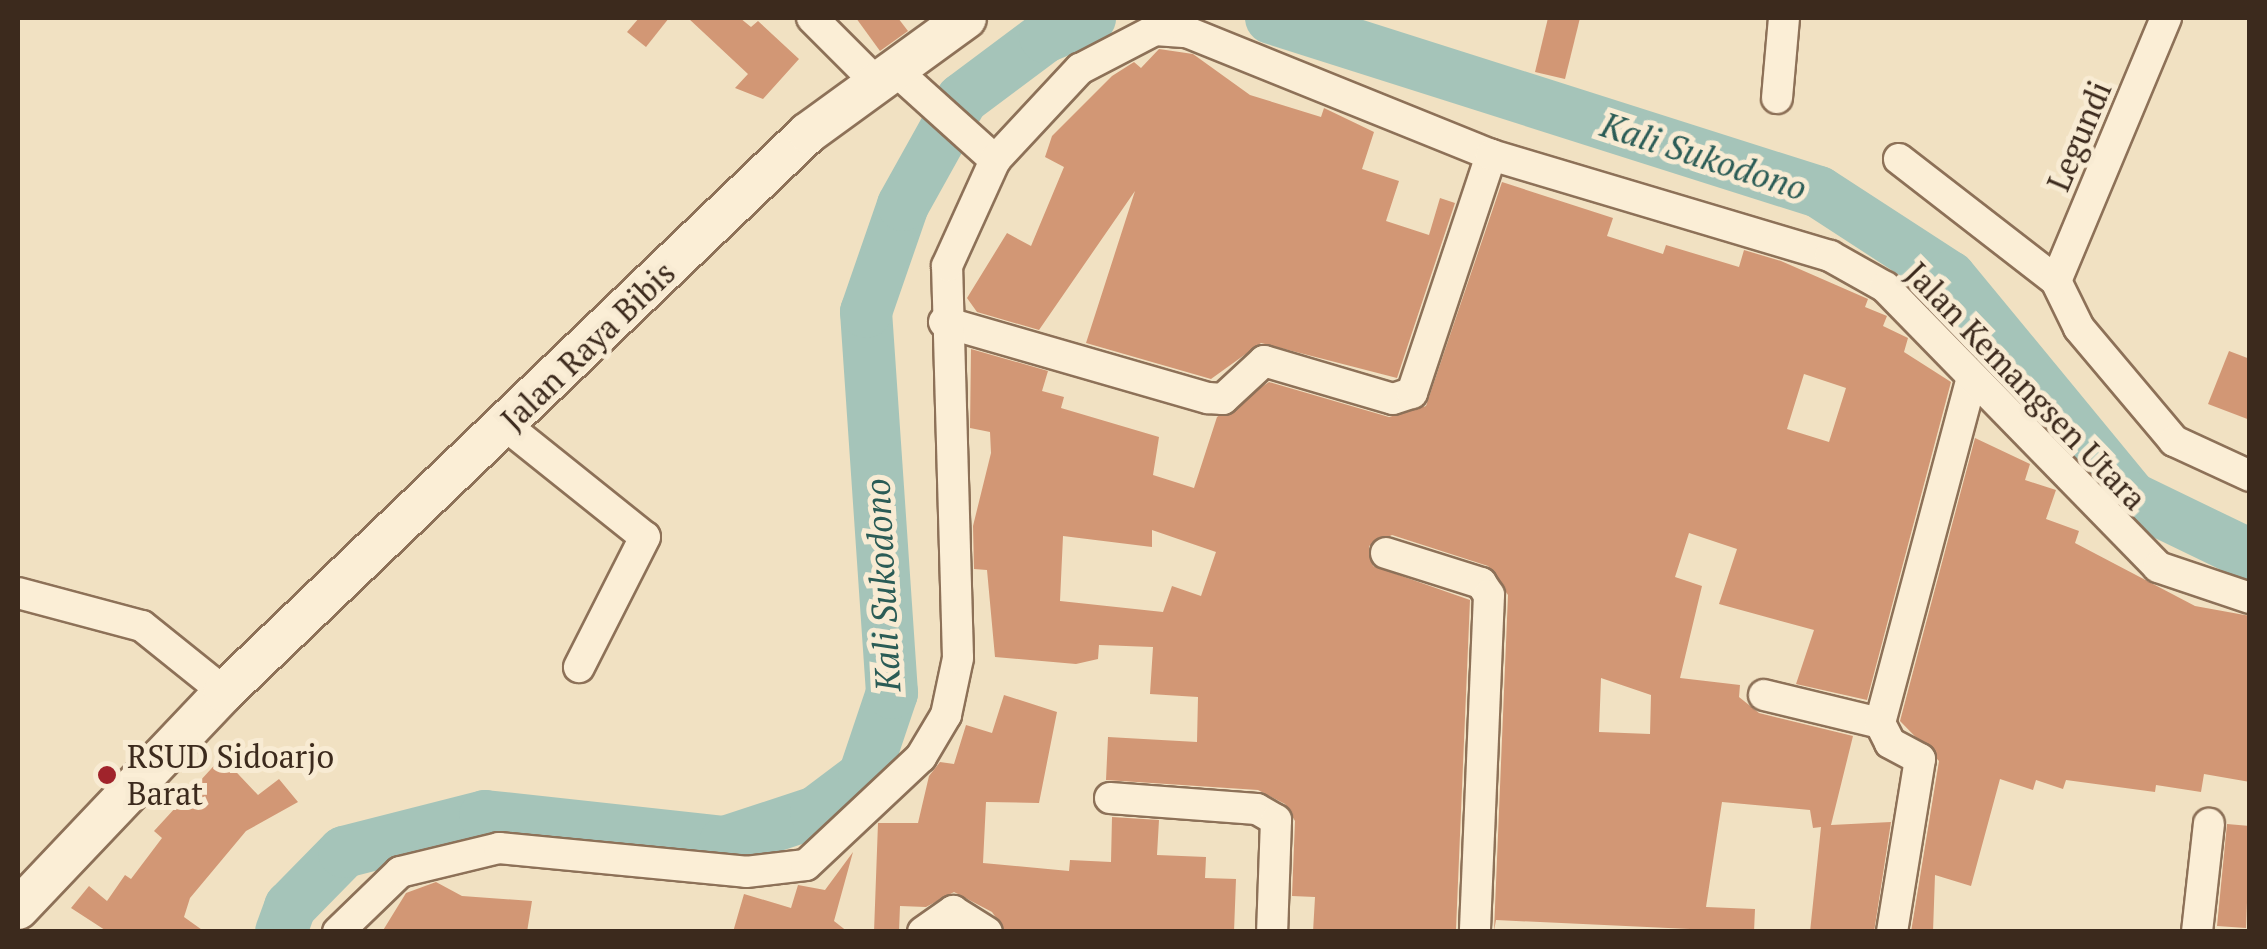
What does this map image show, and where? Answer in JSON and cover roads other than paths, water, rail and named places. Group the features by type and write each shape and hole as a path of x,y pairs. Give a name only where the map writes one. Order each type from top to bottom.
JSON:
{"main road":[{"name":"Jalan Raya Bibis","path":"18,909 224,692 808,134 966,18"}],"street":[{"path":"812,18 933,107 990,155"},
{"path":"1777,98 1784,18"},
{"name":"Legundi","path":"2056,281 2166,18"},
{"name":"Jalan Kemangsen Utara","path":"338,932 400,872 498,848 746,872 806,865 921,757 946,714 958,658 944,322 947,266 990,155 1080,69 1155,30 1187,32 1491,155 1830,256 1886,286 2158,567 2250,598"},
{"path":"944,322 1208,398 1223,399 1264,362 1394,399 1412,393 1491,155"},
{"path":"1899,159 2056,281 2079,328 2174,442 2250,476"},
{"path":"1892,932 1920,759 1890,743 1880,723 1972,377"},
{"path":"506,426 645,537 579,667"},
{"path":"1386,553 1481,583 1489,595 1475,932"},
{"path":"18,593 142,626 224,692"},
{"path":"1764,694 1880,723"},
{"path":"1110,798 1256,809 1276,820 1272,932"},
{"path":"2197,932 2209,824"},
{"path":"923,932 954,911 987,932"}],"waterway":[{"name":"Kali Sukodono","path":"281,932 290,907 344,852 485,816 725,842 816,812 864,776 892,693 866,312 903,205 962,99 1045,37 1090,18"},
{"name":"Kali Sukodono","path":"1271,18 1819,192 1950,277 2132,498 2250,555"}],"place":[{"name":"RSUD Sidoarjo Barat","path":"107,775"}]}
